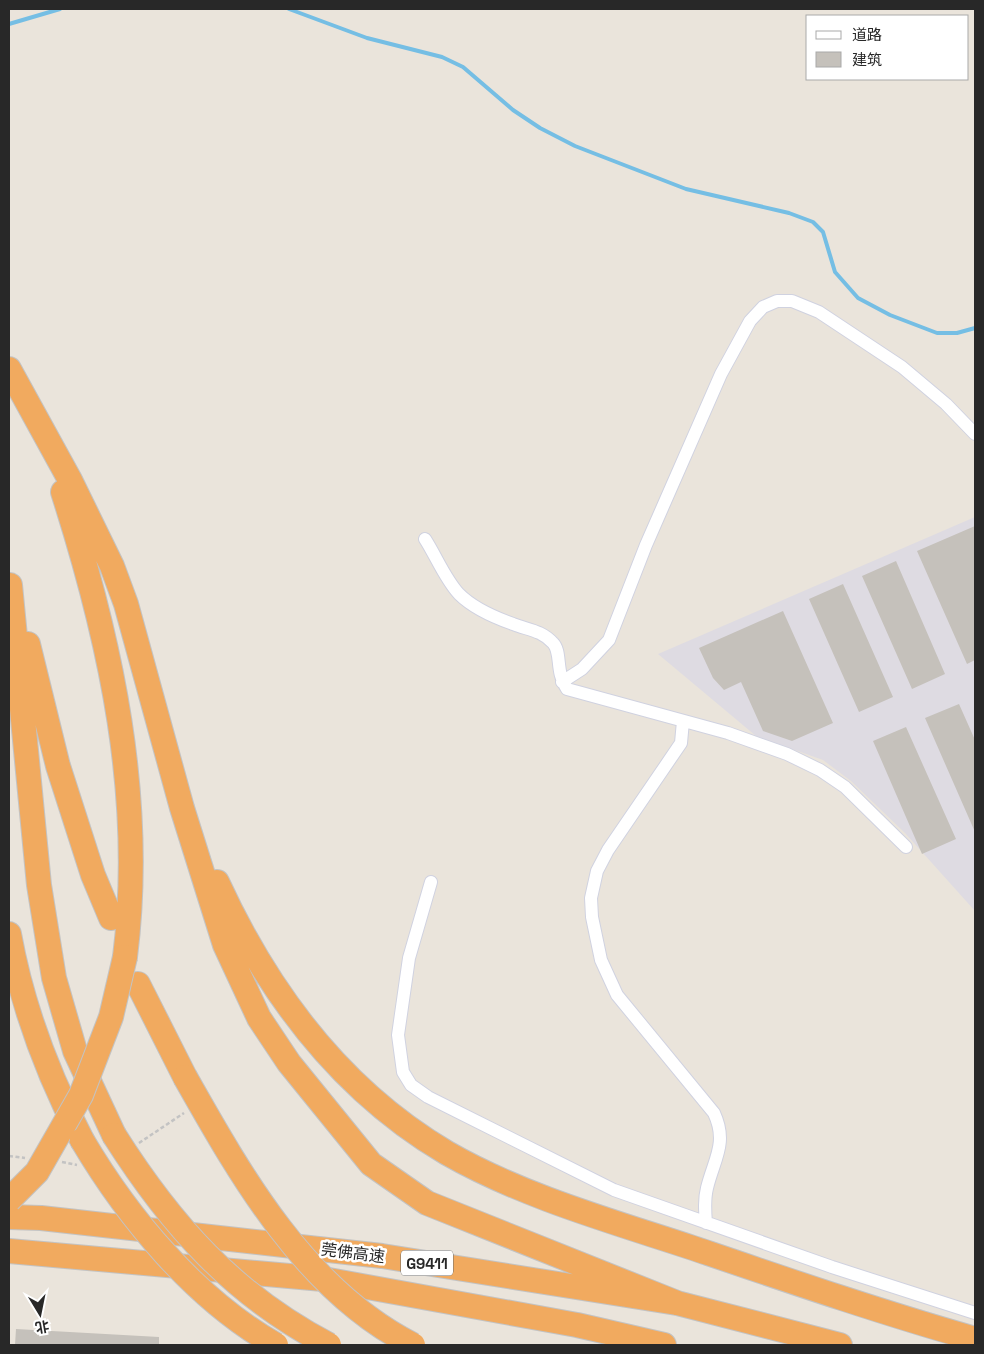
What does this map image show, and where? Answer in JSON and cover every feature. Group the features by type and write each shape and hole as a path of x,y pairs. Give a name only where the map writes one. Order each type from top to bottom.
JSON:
{"highway":[{"path":"9,369 85,508 114,573 126,604 182,808 225,945 259,1018 289,1063 371,1164 427,1203 677,1303"},
{"path":"9,1200 37,1172 82,1095 111,1018 125,957 131,895 131,818 112,668 92,584 44,434"},
{"path":"9,582 25,634 58,766 93,875 110,918"},
{"path":"9,582 33,832 51,962 63,1014 75,1051 114,1135 160,1204 193,1242 245,1292 295,1326 328,1345"},
{"path":"182,808 241,933 284,1002 334,1064 374,1100 417,1134 448,1154 548,1198 910,1321 975,1339"},
{"path":"9,934 34,1033 62,1100 107,1183 157,1244 195,1284 230,1313 276,1345"},
{"path":"138,984 185,1077 262,1202 310,1264 352,1304 413,1345"},
{"name":"莞佛高速","path":"9,1217 50,1219 382,1256 677,1303 840,1345"},
{"name":"莞佛高速","path":"9,1251 323,1279 577,1325 664,1345"}],"street":[{"path":"562,682 582,669 608,640 646,545 721,374 746,328 764,307 777,301 792,301 819,312 902,367 946,404 975,434"},
{"path":"426,539 454,588 468,602 512,624 537,630 555,644 558,650 558,669 562,682 567,689 744,738 820,770 845,787 906,847"},
{"path":"683,721 681,742 608,850 597,870 591,898 592,917 601,960 617,995 714,1113 720,1126 722,1139 706,1189 706,1223"},
{"path":"431,882 409,958 398,1035 404,1072 411,1085 428,1097 614,1190 706,1223 975,1313"}],"shaded area":[{"path":"975,517 975,911 905,833 851,781 823,760 756,736 658,654"}],"building":[{"path":"975,526 975,660 967,664 917,551"},
{"path":"896,561 945,674 912,689 862,576"},
{"path":"843,584 893,697 859,712 809,599"},
{"path":"783,611 833,723 792,741 763,731 741,682 724,690 713,678 699,648"},
{"path":"959,704 975,740 975,832 925,718"},
{"path":"906,727 956,839 922,854 873,741"},
{"path":"16,1329 159,1337 159,1345 15,1345"}],"waterway":[{"path":"9,24 60,9"},
{"path":"289,9 367,38 442,57 463,67 513,110 540,128 575,146 686,189 789,213 813,222 823,232 835,272 858,298 890,315 937,333 957,333 975,328"}]}
